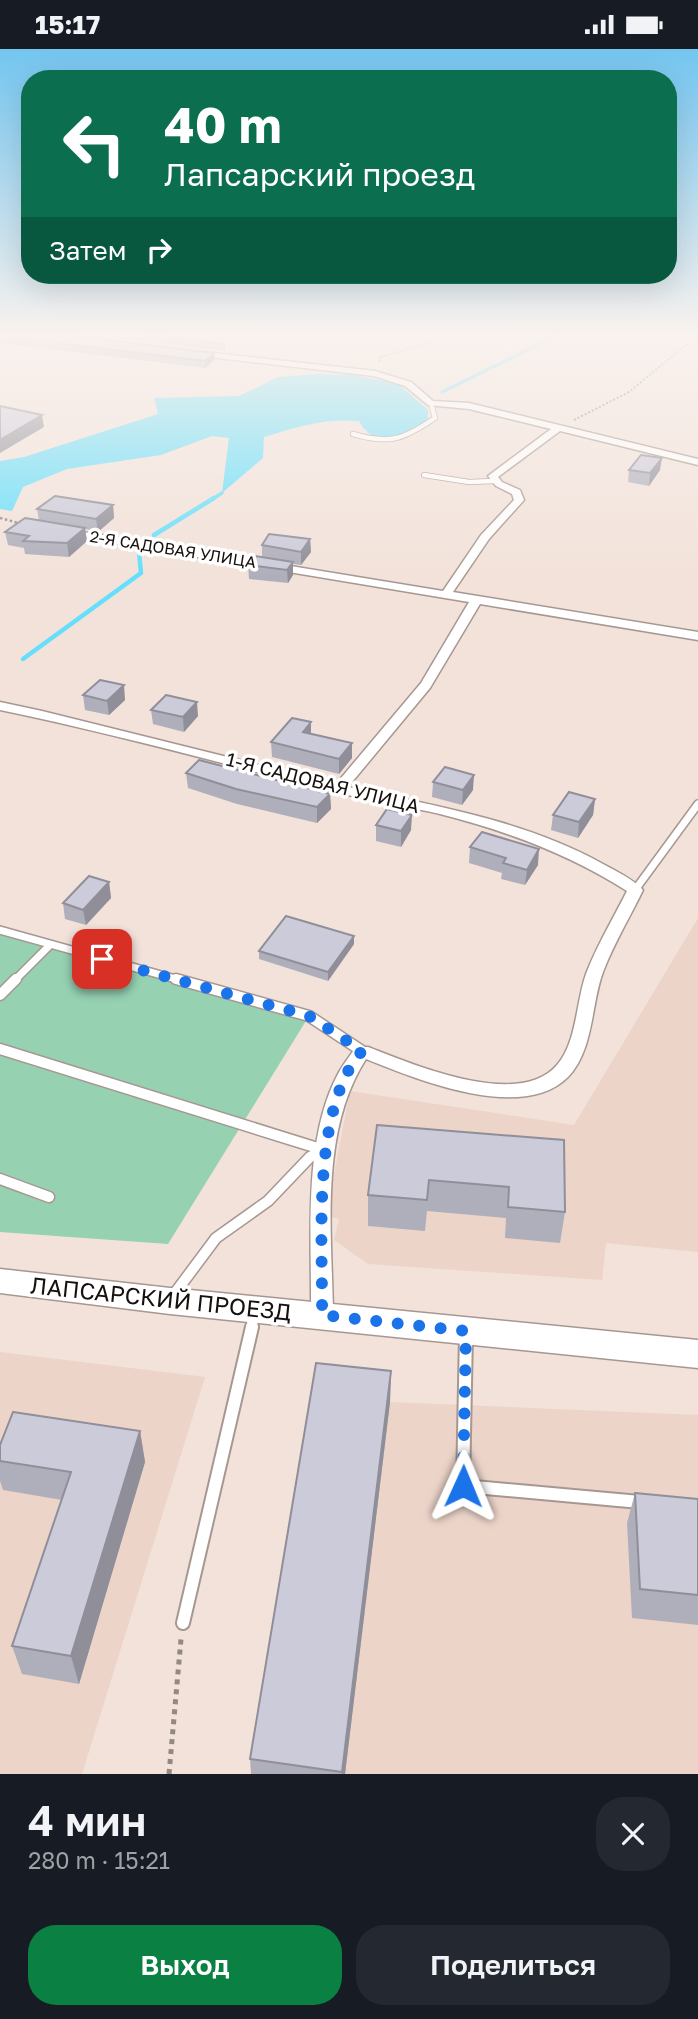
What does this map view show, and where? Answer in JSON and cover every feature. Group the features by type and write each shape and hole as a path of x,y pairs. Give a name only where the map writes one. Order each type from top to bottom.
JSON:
{"street":[{"path":"505,416 698,461"},
{"path":"446,594 485,537 519,500 516,492 495,481 493,476 557,429"},
{"name":"2-Я САДОВАЯ УЛИЦА","path":"24,525 698,636"},
{"path":"339,789 426,685 476,600"},
{"name":"1-Я САДОВАЯ УЛИЦА","path":"0,706 202,751 339,789 440,810 542,841 606,870 635,890"},
{"path":"322,1315 324,1150 344,1081 353,1061 362,1051 447,1082 490,1090 515,1090 553,1079 563,1071 574,1049 594,973 635,890"},
{"name":"ЛАПСАРСКИЙ ПРОЕЗД","path":"0,1281 170,1301 698,1354"}],"lane":[{"path":"353,434 388,440 405,439 435,418 434,416"},
{"path":"424,475 469,482 495,481"},
{"path":"635,890 698,804"},
{"path":"0,930 309,1016 362,1051"},
{"path":"0,995 50,945"},
{"path":"0,1049 324,1150"},
{"path":"170,1301 216,1238 268,1201 310,1157 324,1150"},
{"path":"0,1179 49,1197"},
{"path":"183,1623 256,1309"},
{"path":"466,1331 463,1486 656,1504"}],"path":[{"path":"557,429 584,416"},
{"path":"0,518 24,525"},
{"path":"169,1774 183,1623"}],"shaded area":[{"path":"698,918 698,1252 606,1243 602,1280 368,1264 334,1240 339,1219 326,1216 350,1091 574,1125"},
{"path":"0,1352 205,1377 82,1774 0,1774"},
{"path":"317,1394 390,1402 698,1415 698,1774 253,1774"}],"green space":[{"path":"0,930 309,1016 168,1244 0,1232"}],"water":[{"path":"153,416 428,416 428,420 392,437 374,436 366,431 359,421 346,420 311,424 264,437 263,458 222,493 229,438 212,436 161,455 67,469 23,487 12,511 0,509 0,461 24,457"}],"building":[{"path":"0,416 41,416 0,440"},
{"path":"641,455 662,458 650,473 629,470"},
{"path":"55,496 113,505 96,519 37,509"},
{"path":"25,518 85,528 67,543 23,541 29,536 5,532"},
{"path":"269,534 310,539 301,552 262,545"},
{"path":"255,556 293,562 287,570 248,565"},
{"path":"100,680 124,685 107,701 83,695"},
{"path":"166,695 197,702 183,717 151,710"},
{"path":"292,718 311,722 303,732 352,743 339,759 271,742"},
{"path":"199,760 330,794 317,807 236,789 186,773"},
{"path":"445,767 474,775 463,790 433,782"},
{"path":"569,792 595,799 579,822 553,815"},
{"path":"387,809 412,815 401,831 376,825"},
{"path":"482,832 539,849 527,870 503,863 506,858 470,847"},
{"path":"89,876 109,882 83,910 63,903"},
{"path":"286,916 354,936 328,972 259,951"},
{"path":"377,1125 564,1140 565,1212 508,1207 509,1187 429,1180 427,1200 368,1195"},
{"path":"316,1363 391,1371 342,1772 250,1759"},
{"path":"13,1412 140,1431 71,1656 12,1646 71,1472 0,1461 0,1445"},
{"path":"635,1493 698,1499 698,1595 640,1589"}],"waterway":[{"path":"211,500 222,493"},
{"path":"154,535 214,498"},
{"path":"23,659 141,573 139,552"}],"route":[{"path":"102,959 309,1016 362,1051 353,1061 344,1081 324,1150 322,1315 466,1331 463,1486"}]}
